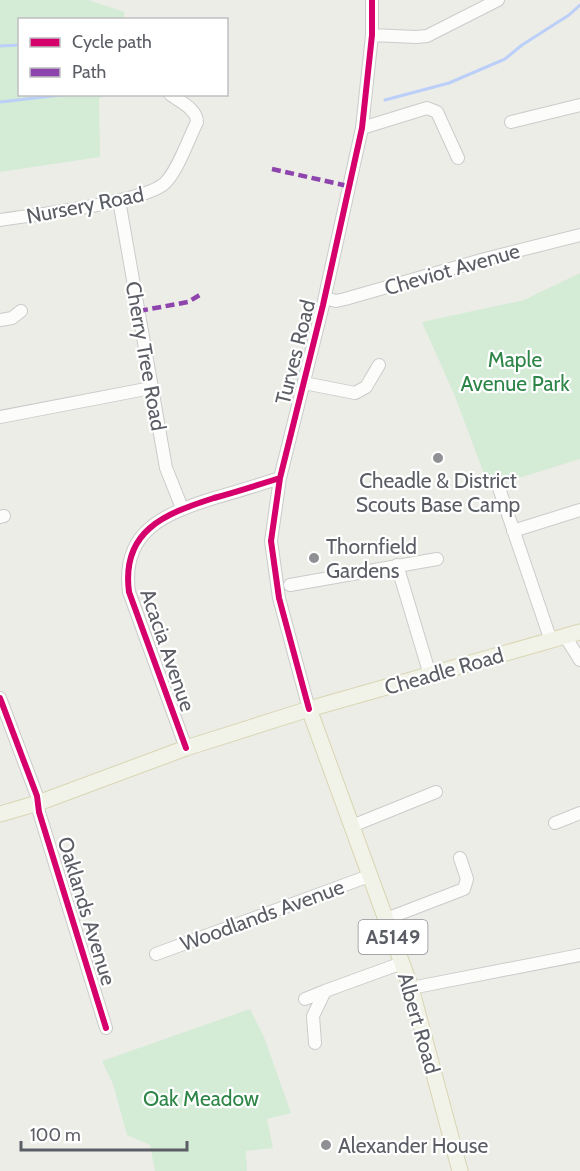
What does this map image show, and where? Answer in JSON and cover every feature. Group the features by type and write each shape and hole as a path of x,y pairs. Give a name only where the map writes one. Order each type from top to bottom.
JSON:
{"main road":[{"name":"Cheadle Road","path":"0,814 38,803 183,741 309,709 580,632"},
{"name":"Albert Road","path":"309,709 411,988 460,1171"}],"street":[{"name":"Turves Road","path":"309,709 279,598 271,541 280,478 325,298 362,128 372,35 372,0"},
{"path":"372,35 416,38 427,36 498,0"},
{"name":"Nursery Road","path":"0,220 148,194 165,183 197,122 194,112 173,96"},
{"path":"510,122 580,105"},
{"path":"362,128 427,108 437,112 458,158"},
{"name":"Cherry Tree Road","path":"119,200 166,468 182,508"},
{"name":"Cheviot Avenue","path":"325,298 345,299 580,234"},
{"path":"0,320 12,318 21,311"},
{"path":"304,384 355,393 366,387 379,365"},
{"path":"0,417 151,388"},
{"name":"Acacia Avenue","path":"183,741 133,605 127,580 131,554 142,534 158,520 182,508 280,478"},
{"path":"499,488 513,531 558,639 580,660"},
{"path":"513,531 580,510"},
{"path":"290,585 437,559"},
{"path":"397,565 430,675"},
{"name":"Oaklands Avenue","path":"0,698 37,796 42,823 106,1028"},
{"path":"352,825 436,792"},
{"path":"555,823 580,813"},
{"path":"386,919 464,889 467,879 460,858"},
{"name":"Woodlands Avenue","path":"156,954 369,876"},
{"path":"411,988 580,954"},
{"path":"305,999 402,963"},
{"path":"315,1043 313,1016 325,991"}],"green space":[{"path":"0,0 88,0 125,12 123,18 18,18 18,96 104,96 99,99 100,157 0,172"},
{"name":"Maple Avenue Park","path":"580,273 580,459 489,487 454,394 422,322 524,300"},
{"name":"Oak Meadow","path":"250,1009 264,1037 291,1113 267,1119 273,1148 246,1151 247,1171 155,1171 150,1145 127,1135 113,1084 102,1061"}],"waterway":[{"path":"385,100 449,83 505,59 580,5"},
{"path":"0,46 18,45"},
{"path":"0,102 52,96"}],"marked path":[{"path":"272,169 348,186"},
{"path":"139,311 188,302 203,293"}],"cycle path":[{"path":"309,709 279,598 271,541 280,478 323,305 362,128 372,35 372,0"},
{"path":"186,748 129,592 128,571 132,554 139,540 150,528 178,511 280,478"},
{"path":"0,698 37,796 39,812 106,1028"}],"place":[{"name":"Cheadle & District Scouts Base Camp","path":"438,458"},
{"name":"Thornfield Gardens","path":"314,558"},
{"name":"Alexander House","path":"326,1145"}]}
